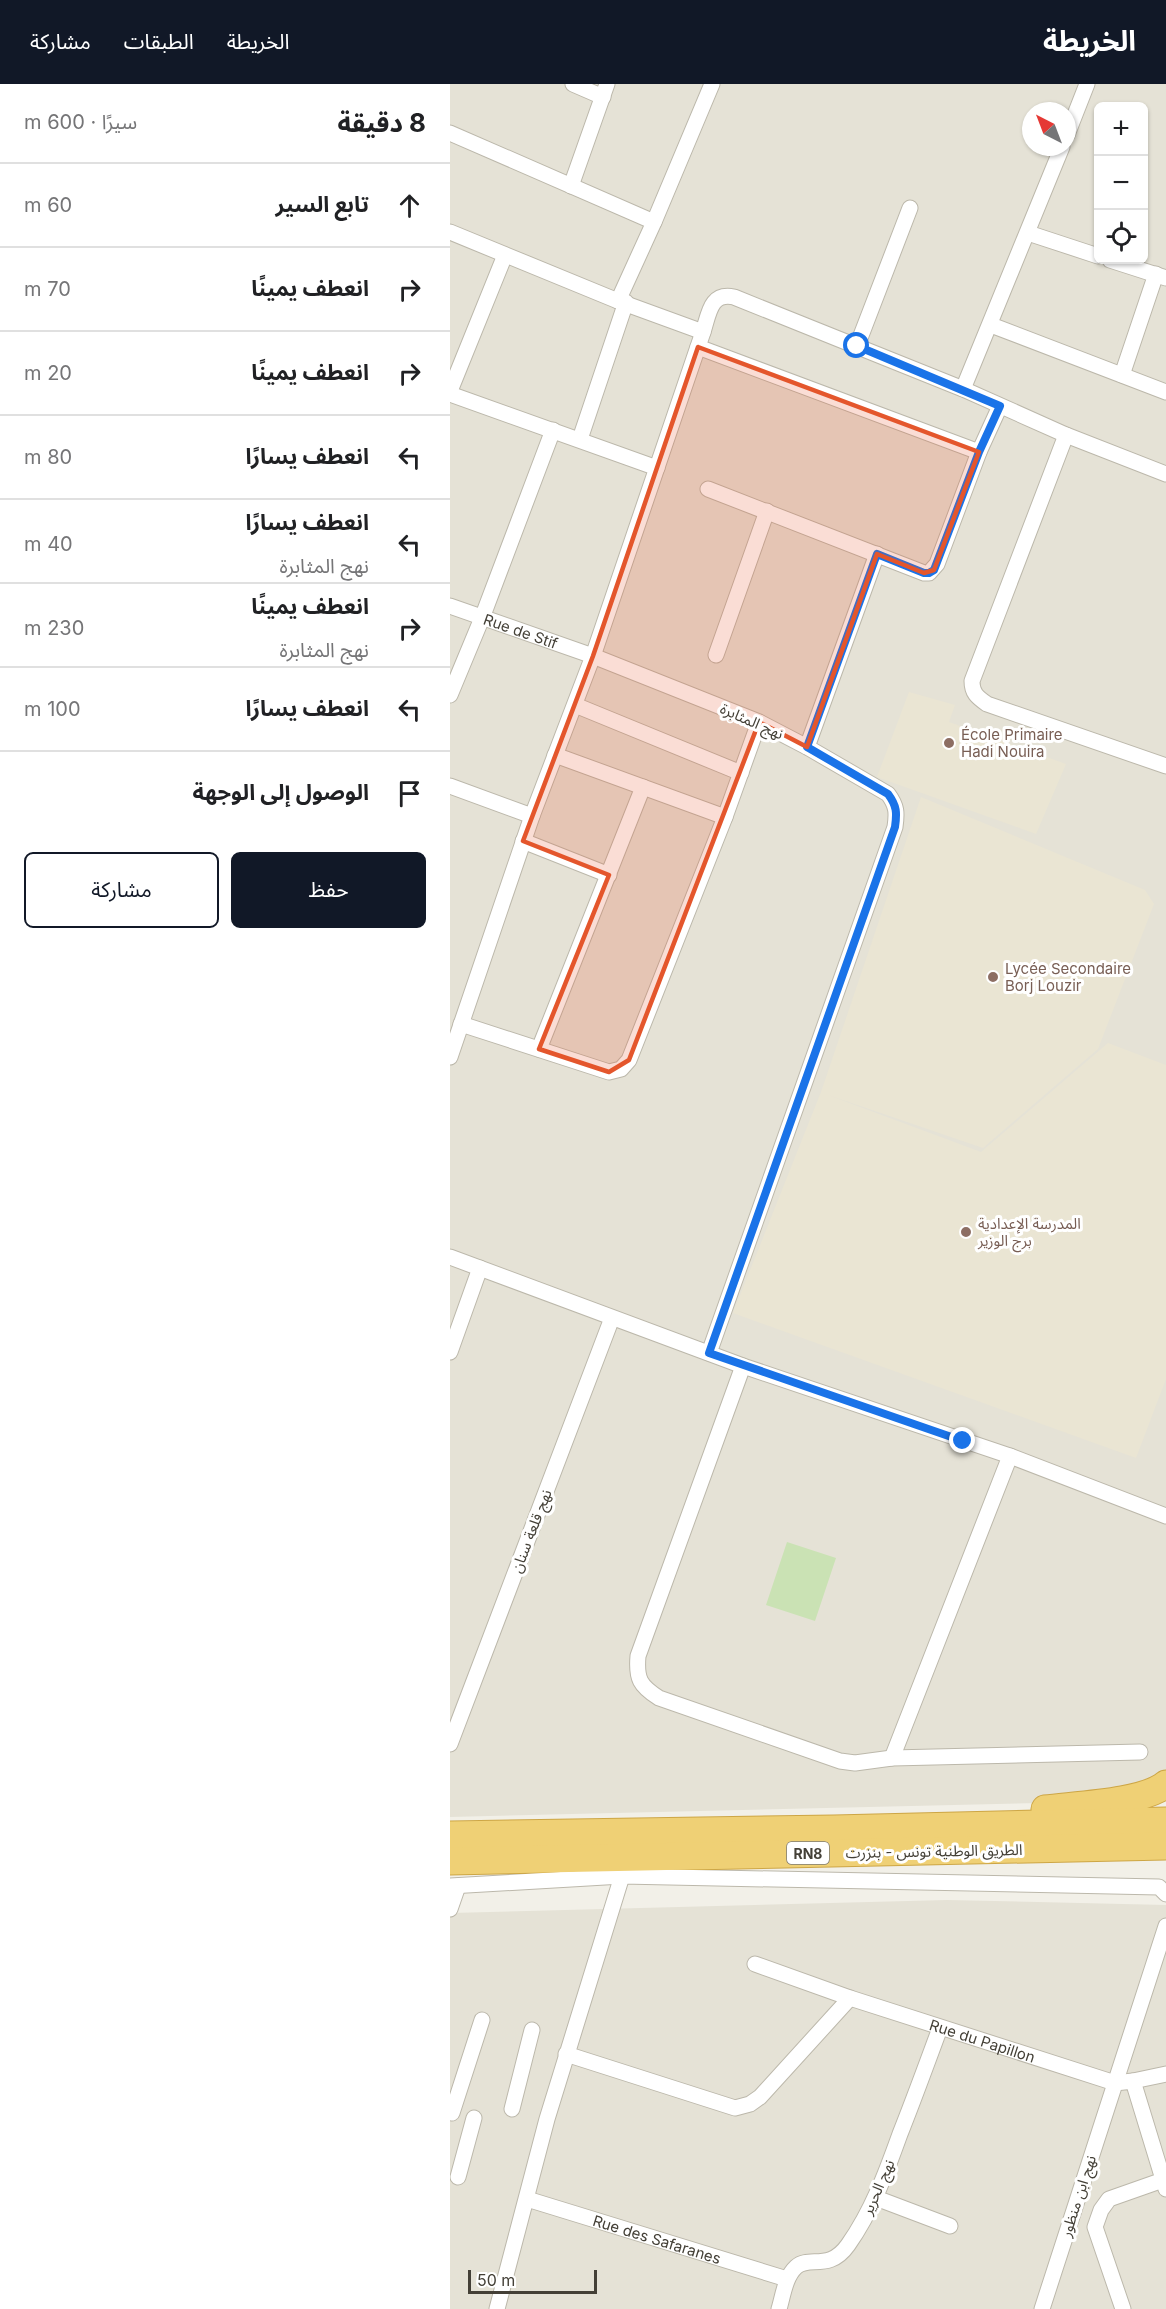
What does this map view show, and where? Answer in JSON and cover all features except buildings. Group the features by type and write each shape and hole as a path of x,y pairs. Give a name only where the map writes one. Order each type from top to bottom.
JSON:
{"highway":[{"name":"RN8","path":"1001,1814 1134,1797 1158,1791 1166,1784"},
{"name":"RN8","path":"834,1829 902,1819 1166,1810"},
{"name":"الطريق الوطنية تونس - بنزرت","path":"450,1835 1166,1821"},
{"name":"الطريق الوطنية تونس - بنزرت","path":"453,1877 1166,1846"}],"street":[{"path":"571,186 605,90 573,84"},
{"path":"580,439 622,302 712,84"},
{"path":"1076,113 1088,84"},
{"path":"450,133 654,222"},
{"path":"963,389 1058,156"},
{"path":"857,346 910,208"},
{"path":"450,232 622,302 703,332"},
{"path":"1028,233 1094,255"},
{"path":"505,255 450,392 657,468"},
{"path":"1122,375 1161,276 1123,264"},
{"path":"450,1057 532,816 593,656 713,303 723,295 734,297 963,389 1066,435 1166,474"},
{"path":"991,325 1166,392"},
{"path":"698,347 979,452"},
{"path":"708,489 929,573 934,570 979,452 1000,406"},
{"path":"450,695 483,618 553,429"},
{"path":"1066,435 972,681 972,690 987,704 1166,766"},
{"path":"716,656 767,511"},
{"path":"807,747 877,554"},
{"name":"Rue de Stif","path":"450,606 593,656"},
{"name":"نهج المثابرة","path":"593,656 759,722 888,794 895,803 897,813 895,827 709,1353"},
{"path":"575,705 741,774"},
{"path":"461,1024 609,1072 621,1069 629,1060 725,817 759,722"},
{"path":"555,755 725,817"},
{"path":"450,786 532,816"},
{"path":"539,1049 644,787"},
{"path":"524,841 609,875"},
{"path":"450,1257 743,1366 1010,1456 1166,1516"},
{"path":"450,1352 480,1268"},
{"name":"نهج قلعة سنان","path":"450,1744 612,1318"},
{"path":"743,1366 638,1656 636,1674 646,1690 659,1698 840,1761 855,1763 892,1758 1140,1752"},
{"path":"892,1758 1010,1456"},
{"path":"497,2309 566,2054 622,1876"},
{"path":"450,1909 453,1877 622,1876 1162,1890"},
{"name":"نهج ابن منظور","path":"1042,2309 1166,1926"},
{"name":"Rue du Papillon","path":"755,1964 940,2028 1115,2083"},
{"path":"566,2054 735,2108 750,2104 760,2097 850,1998"},
{"path":"452,2113 482,2020"},
{"name":"نهج الحرير","path":"787,2279 797,2266 827,2262 847,2247 876,2198 940,2028"},
{"path":"512,2109 532,2030"},
{"path":"1115,2083 1166,2074"},
{"path":"1123,2309 1095,2227 1101,2210 1109,2199 1164,2184 1133,2081"},
{"path":"458,2177 474,2118"},
{"path":"876,2198 950,2226"},
{"name":"Rue des Safaranes","path":"527,2199 787,2279"},
{"path":"779,2309 787,2279"}],"highlighted area":[{"path":"698,347 979,452 934,570 924,573 877,554 807,747 759,722 629,1060 609,1072 539,1049 609,875 523,841 593,656"}],"shaded area":[{"path":"450,84 1166,84 1166,1800 450,1817"},
{"name":"École Primaire Hadi Nouira","path":"909,692 955,705 949,722 1066,764 1036,834 877,777"},
{"name":"المدرسة الإعدادية برج الوزير","path":"921,797 1145,890 1154,904 1098,1049 983,1148 828,1095 981,1152 1108,1043 1166,1065 1166,1379 1136,1458 733,1313 821,1092"},
{"path":"947,1900 1166,1905 1166,2309 450,2309 450,1913"}],"green space":[{"path":"787,1542 836,1558 815,1621 766,1605"}],"place":[{"name":"École Primaire Hadi Nouira","path":"949,743"},
{"name":"Lycée Secondaire Borj Louzir","path":"993,977"},
{"name":"المدرسة الإعدادية برج الوزير","path":"966,1232"}],"route":[{"path":"857,346 1000,406 979,452 934,570 924,573 877,554 807,747 888,794 895,803 897,813 895,827 709,1353 963,1441"}]}
